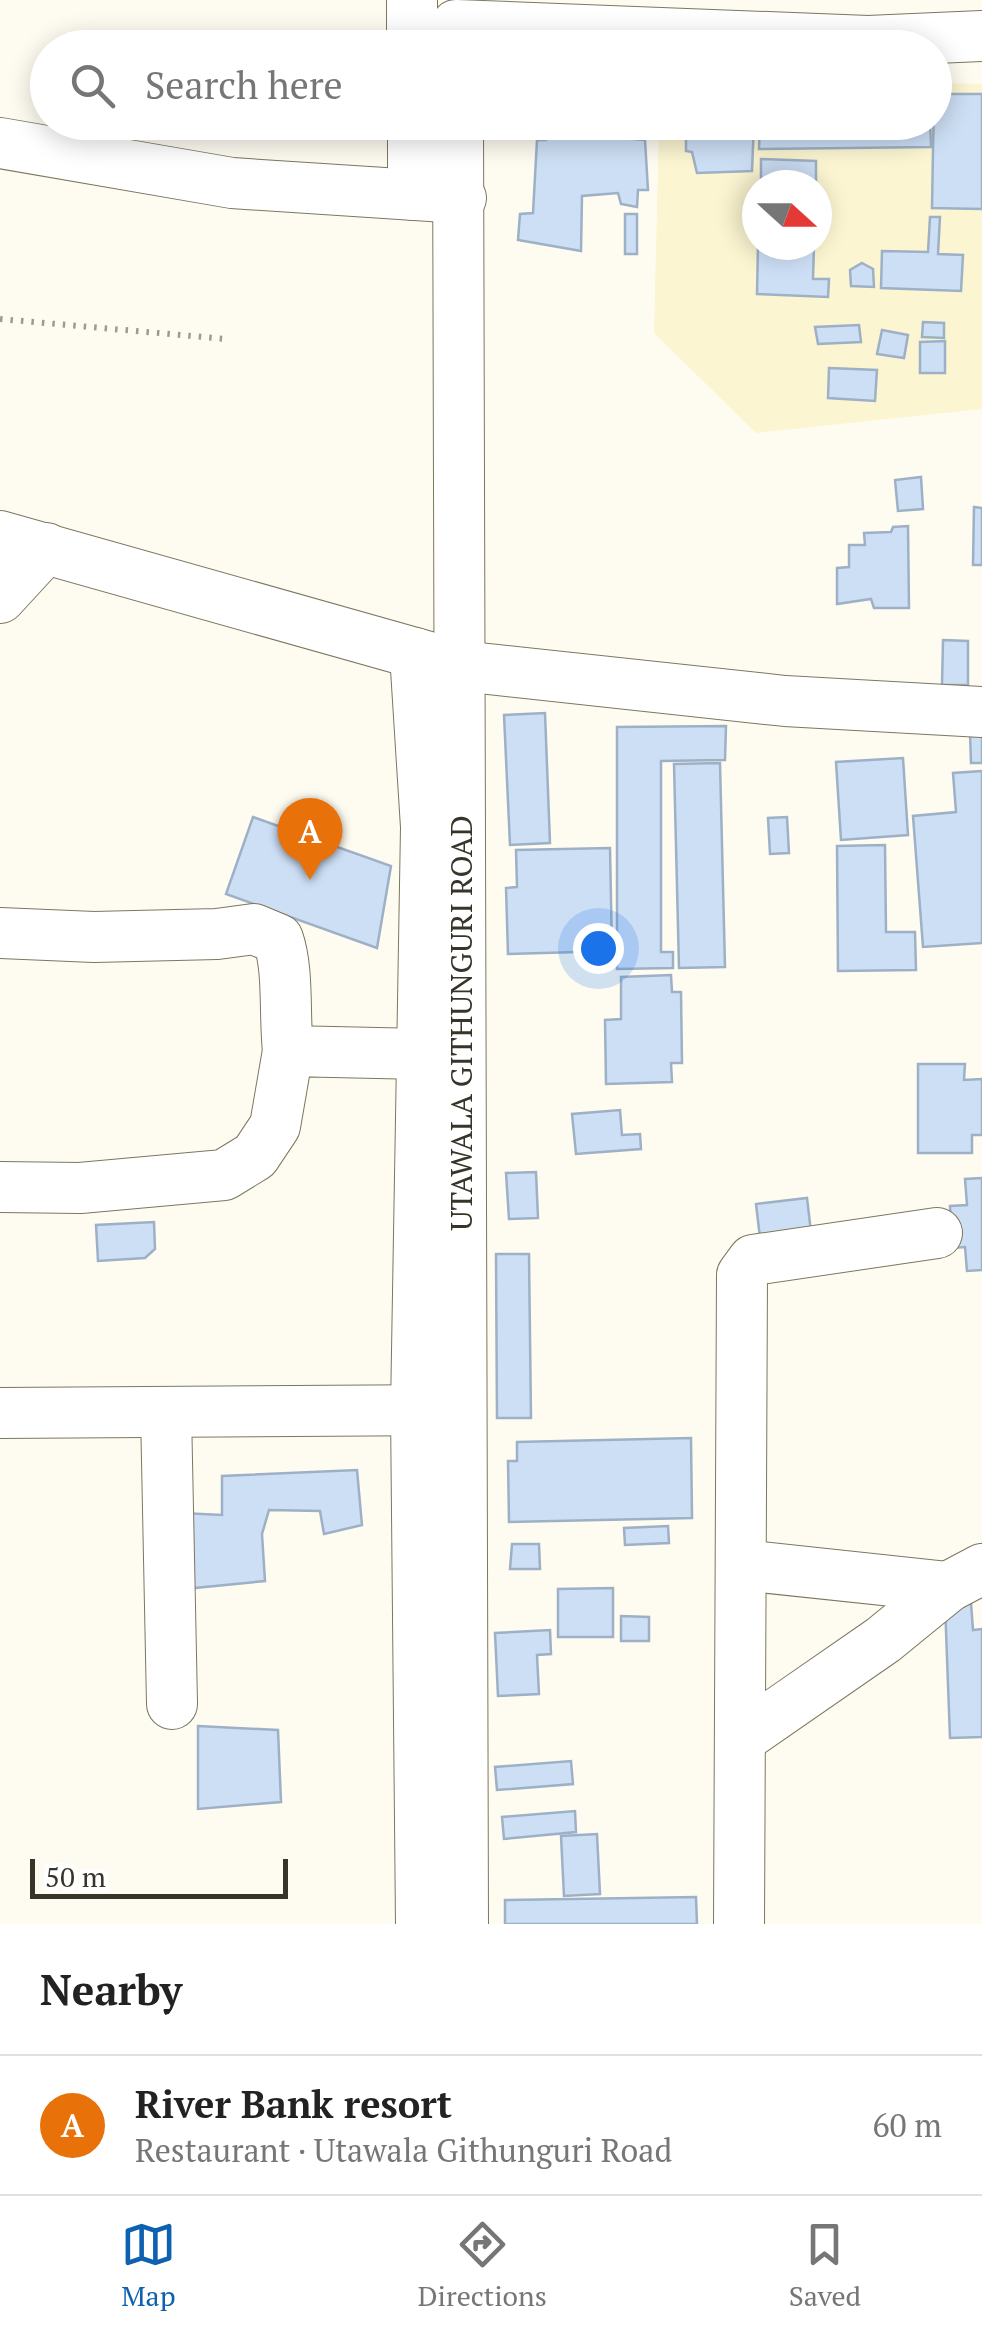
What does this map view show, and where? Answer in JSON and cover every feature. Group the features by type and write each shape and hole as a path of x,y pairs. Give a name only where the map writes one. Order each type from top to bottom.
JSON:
{"street":[{"path":"412,0 445,30"},
{"path":"952,37 982,36"},
{"path":"0,144 232,182 437,196 419,140"},
{"name":"UTAWALA GITHUNGURI ROAD","path":"453,140 437,196 439,1410 463,1924"},
{"path":"0,598 23,542 438,659 785,701 982,712"},
{"path":"420,1924 439,1410 422,1054 426,827 438,659"},
{"path":"0,933 112,936 216,934 254,929 278,938 285,958 283,1009 288,1051 275,1126 255,1156 224,1175 80,1188 0,1187"},
{"path":"288,1051 422,1054"},
{"path":"739,1924 742,1275 753,1260 937,1232"},
{"path":"0,1413 439,1410"},
{"path":"166,1412 172,1704"},
{"path":"741,1565 965,1578"},
{"path":"740,1740 965,1578"}],"path":[{"path":"0,320 226,338"}],"shaded area":[{"path":"952,83 982,84 982,409 756,433 654,333 659,140 952,140"}],"building":[{"path":"952,94 982,94 982,209 932,208 933,140 952,140"},
{"path":"537,140 645,140 648,190 638,190 637,207 621,204 618,193 582,196 581,251 518,240 520,214 533,213"},
{"path":"686,140 753,140 752,170 697,173 692,152 686,151"},
{"path":"759,140 931,140 931,147 759,149"},
{"path":"761,159 816,161 816,170 761,170"},
{"path":"625,214 637,214 637,254 625,254"},
{"path":"930,217 940,217 938,254 963,255 961,291 881,288 882,251 928,252"},
{"path":"758,260 814,260 813,279 829,279 828,297 757,294"},
{"path":"862,263 873,269 874,287 851,286 850,270"},
{"path":"923,322 944,323 944,338 922,337"},
{"path":"859,325 861,342 818,344 815,327"},
{"path":"882,330 908,335 904,358 877,354"},
{"path":"945,341 945,373 920,373 920,342"},
{"path":"829,368 877,370 875,401 828,398"},
{"path":"921,477 923,509 898,511 895,480"},
{"path":"974,507 982,508 982,565 973,565"},
{"path":"908,526 909,608 874,608 871,599 837,604 837,568 849,567 849,545 865,545 864,533 891,532 893,527"},
{"path":"943,640 968,641 968,685 942,685"},
{"path":"545,713 550,843 510,845 504,715"},
{"path":"726,726 725,760 661,761 661,952 673,952 673,968 617,969 617,727"},
{"path":"970,733 982,733 982,763 971,763"},
{"path":"903,758 908,835 841,840 836,762"},
{"path":"720,763 725,967 679,968 674,764"},
{"path":"982,771 982,943 923,947 913,816 956,812 953,773"},
{"path":"253,817 391,866 377,948 226,894"},
{"path":"787,817 789,853 770,854 768,818"},
{"path":"885,845 886,932 915,932 916,970 838,971 837,846"},
{"path":"610,848 612,951 508,954 506,888 517,887 516,850"},
{"path":"671,975 672,992 681,992 682,1063 671,1063 672,1082 606,1084 605,1020 621,1019 621,977"},
{"path":"918,1064 965,1064 964,1080 982,1079 982,1135 972,1135 972,1153 918,1153"},
{"path":"620,1110 622,1135 640,1134 641,1149 576,1154 572,1114"},
{"path":"536,1172 538,1218 509,1219 506,1173"},
{"path":"982,1178 982,1270 967,1271 965,1247 953,1248 950,1206 967,1205 965,1179"},
{"path":"807,1198 811,1232 760,1238 756,1204"},
{"path":"154,1222 155,1249 145,1258 98,1261 96,1225"},
{"path":"496,1254 529,1254 531,1418 497,1418"},
{"path":"691,1438 692,1518 509,1522 508,1461 517,1461 517,1442"},
{"path":"357,1470 362,1525 324,1534 320,1511 269,1510 262,1534 265,1581 184,1589 182,1513 222,1515 222,1476"},
{"path":"668,1526 669,1543 625,1545 624,1528"},
{"path":"512,1544 539,1544 540,1569 510,1569"},
{"path":"613,1588 613,1637 558,1637 558,1589"},
{"path":"971,1603 973,1630 982,1629 982,1737 950,1738 945,1604"},
{"path":"621,1616 649,1617 649,1641 621,1641"},
{"path":"550,1630 551,1654 537,1655 539,1694 498,1696 495,1633"},
{"path":"198,1726 278,1730 281,1802 198,1809"},
{"path":"571,1761 573,1784 497,1790 495,1767"},
{"path":"575,1811 576,1832 504,1839 502,1817"},
{"path":"597,1834 600,1894 564,1896 561,1836"},
{"path":"696,1897 697,1924 505,1924 505,1900"}],"place":[{"name":"River Bank resort","path":"310,880"}]}
